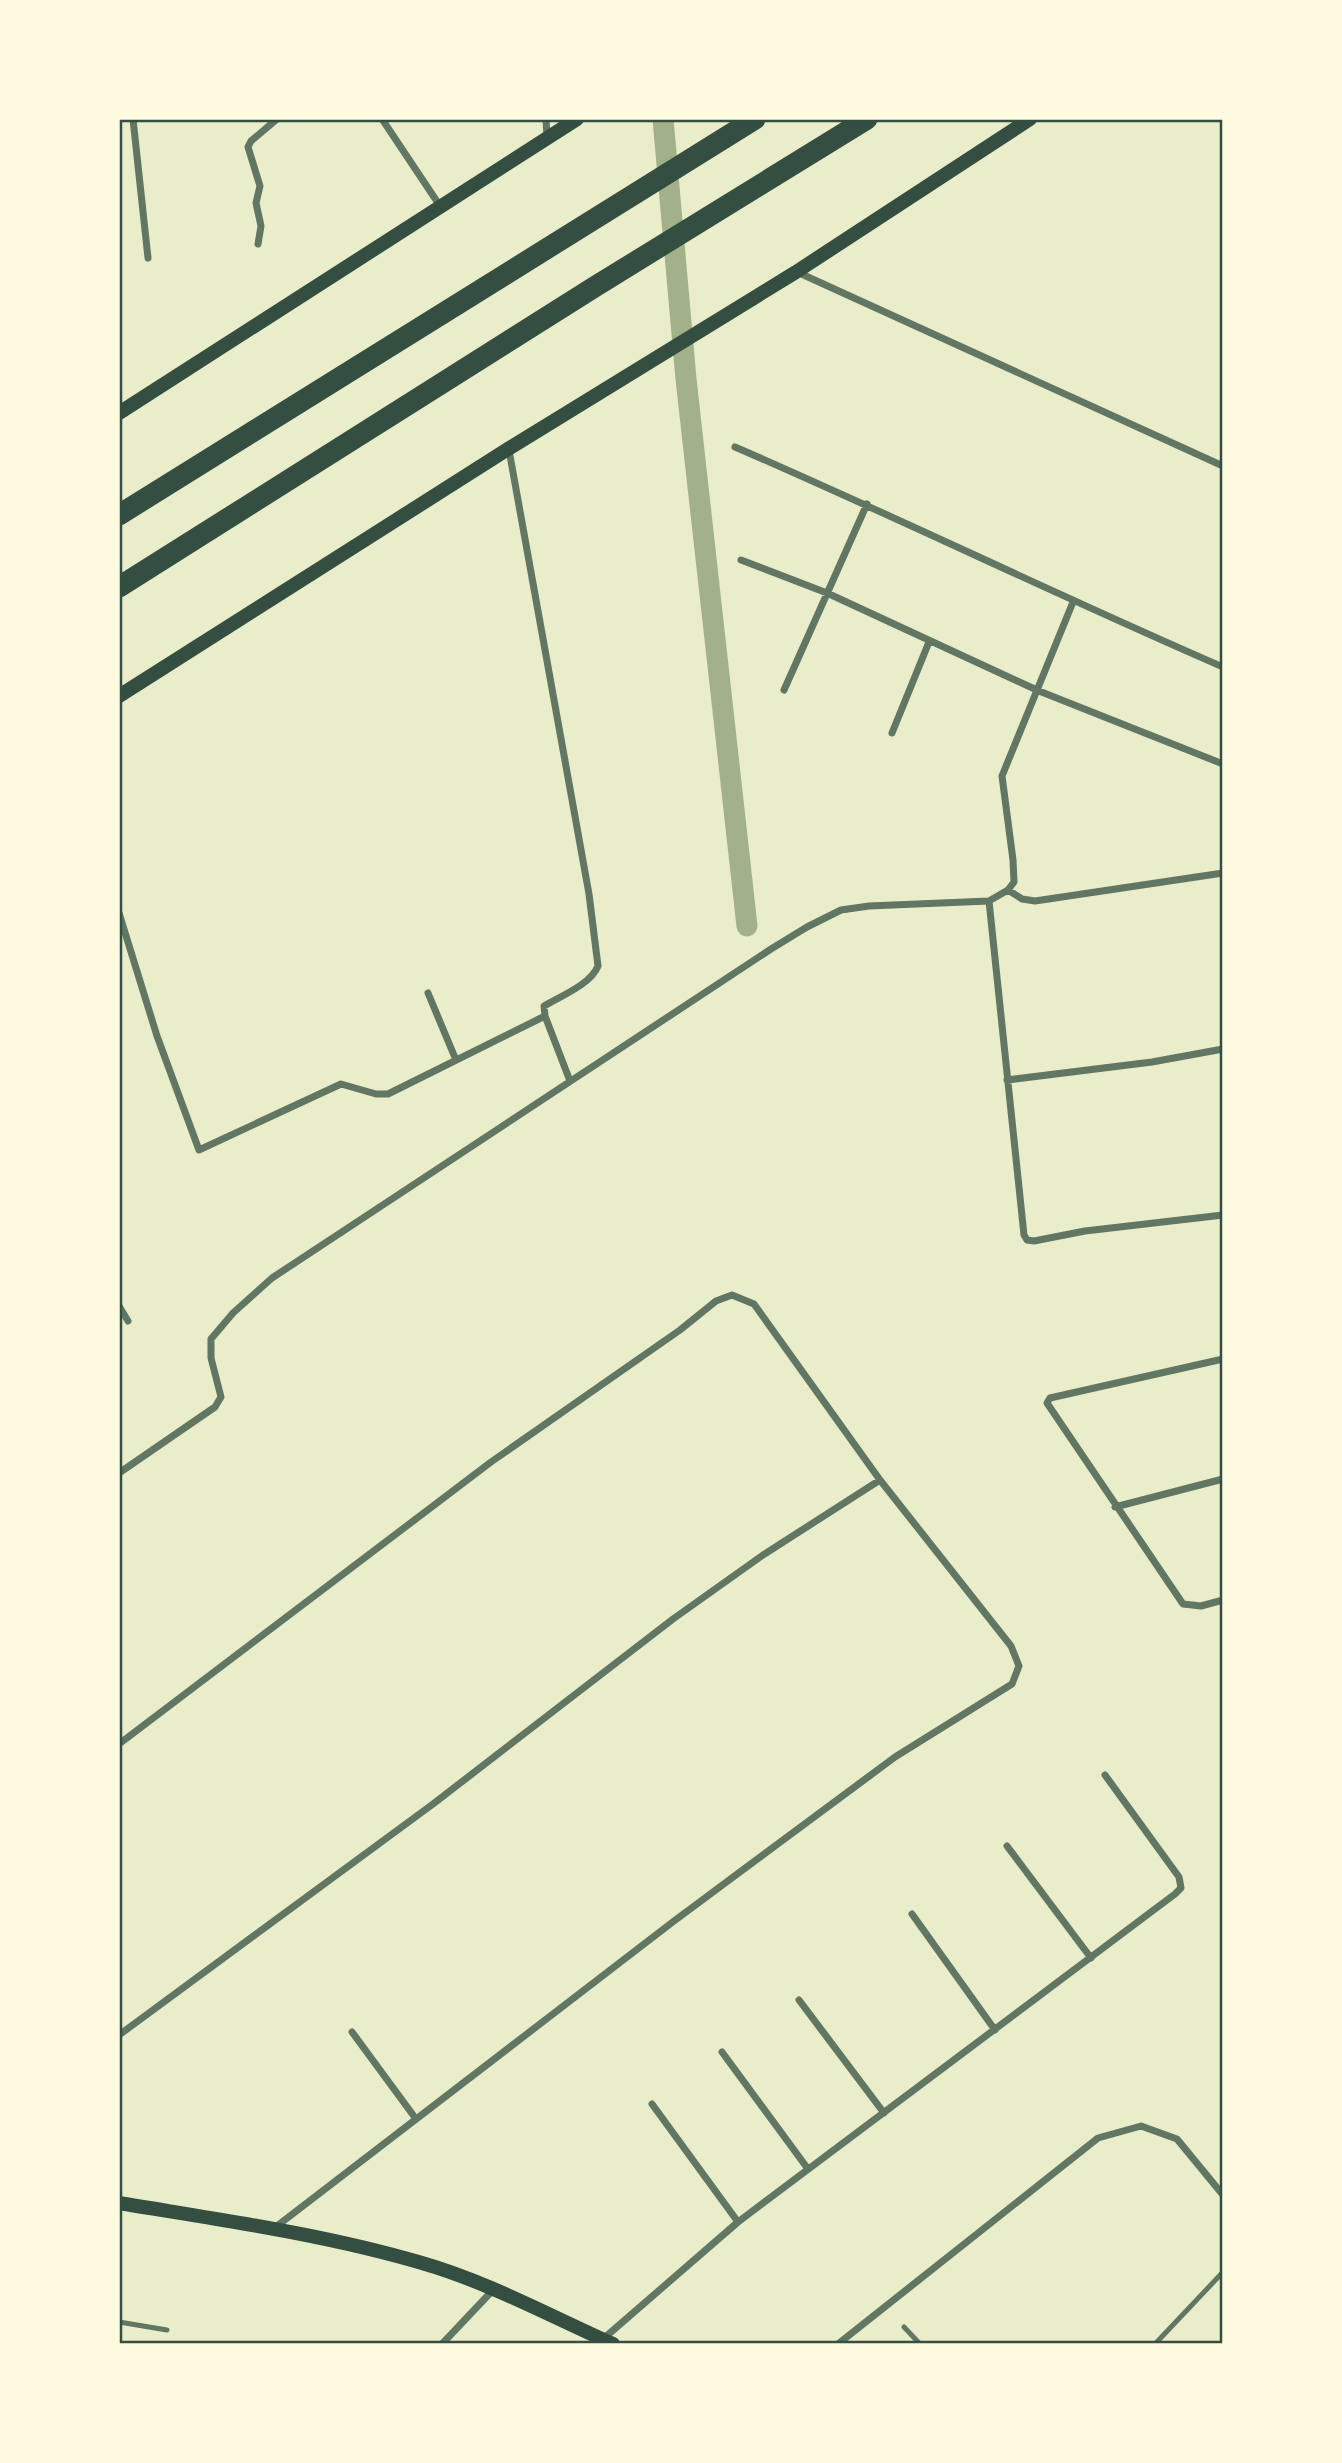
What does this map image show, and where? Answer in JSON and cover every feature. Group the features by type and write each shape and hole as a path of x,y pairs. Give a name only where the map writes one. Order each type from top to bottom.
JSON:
{"highway":[{"path":"119,515 755,119"},
{"path":"119,587 596,286 867,119"}],"main road":[{"path":"119,413 577,119"},
{"path":"119,696 509,449 796,272 1030,119"},
{"path":"119,2203 338,2240 412,2260 493,2290 608,2342"}],"street":[{"path":"134,119 148,258"},
{"path":"258,244 261,226 256,203 260,186 248,147 251,141 277,119"},
{"path":"382,119 440,206"},
{"path":"546,119 547,138"},
{"path":"796,272 1223,466"},
{"path":"734,447 867,504 1073,602 1223,667"},
{"path":"509,449 587,881 598,966 585,981 544,1006 545,1016 570,1081"},
{"path":"784,690 867,504"},
{"path":"741,560 827,593 1039,691 1223,764"},
{"path":"119,1473 215,1407 221,1397 211,1359 211,1339 233,1313 272,1278 716,985 807,927 841,910 869,906 989,901 1008,890 1014,882 1013,860 1002,776 1039,691 1073,602"},
{"path":"892,733 929,642"},
{"path":"1008,890 1021,899 1035,901 1223,873"},
{"path":"989,901 1024,1235 1027,1240 1223,1215"},
{"path":"119,913 157,1036 199,1150 341,1084 376,1094 388,1094 545,1016"},
{"path":"428,993 456,1060"},
{"path":"1007,1080 1152,1062 1223,1049"},
{"path":"119,1744 491,1462 680,1330 716,1301 732,1295 754,1304 880,1480 1011,1646 1019,1667 1012,1684 895,1757 674,1921 272,2229"},
{"path":"119,1306 128,1321"},
{"path":"1223,1359 1050,1398 1046,1403 1183,1604 1201,1606 1223,1600"},
{"path":"1115,1507 1223,1479"},
{"path":"119,2035 433,1804 673,1619 763,1555 880,1480"},
{"path":"608,2342 738,2222 1181,1888 1179,1877 1105,1775"},
{"path":"1007,1846 1091,1958"},
{"path":"912,1914 995,2030"},
{"path":"799,2000 884,2113"},
{"path":"352,2032 416,2119"},
{"path":"722,2052 808,2169"},
{"path":"652,2104 738,2222"},
{"path":"838,2344 1098,2138 1141,2126 1177,2139 1223,2195"},
{"path":"442,2344 493,2290"}],"lane":[{"path":"1155,2344 1223,2272"},
{"path":"119,2322 167,2330"},
{"path":"904,2327 920,2344"}],"waterway":[{"path":"663,119 686,379 747,926"}]}
